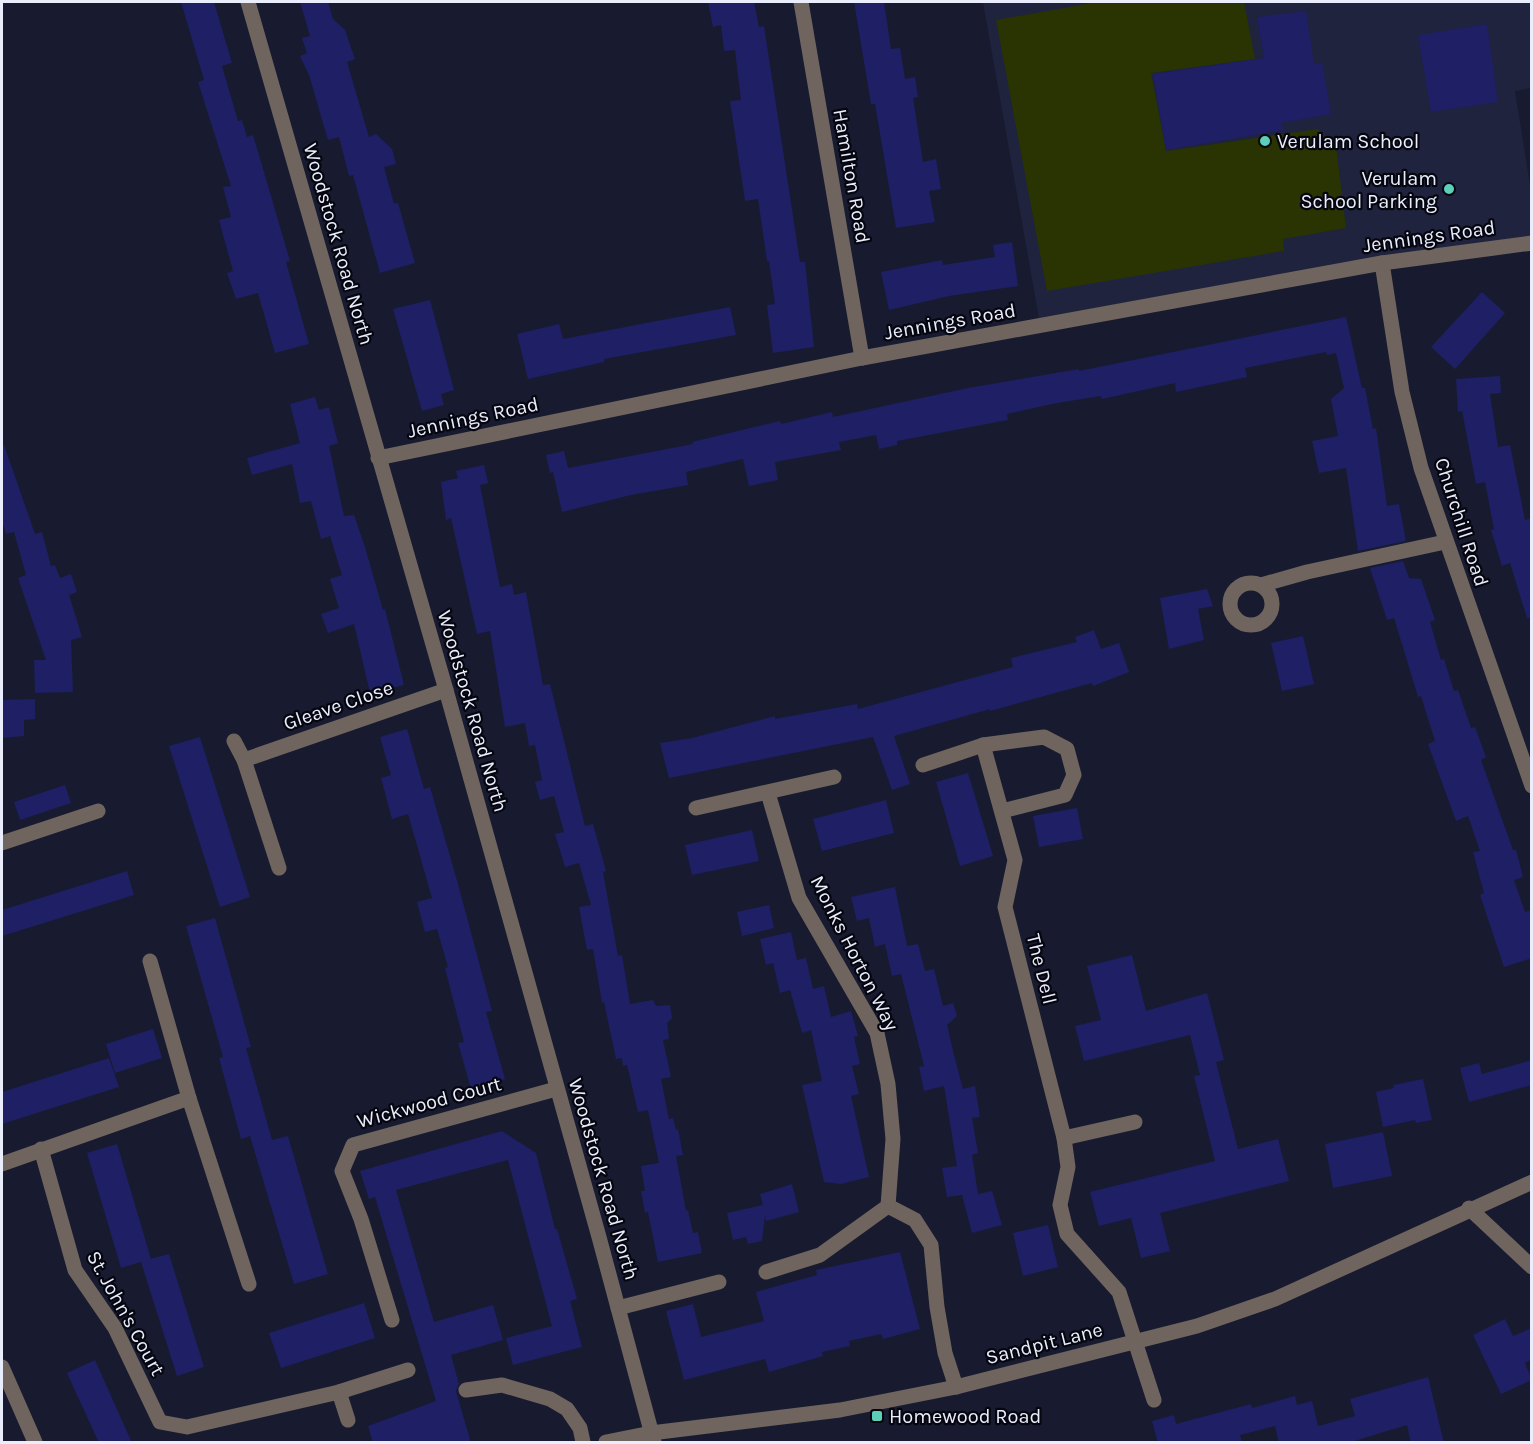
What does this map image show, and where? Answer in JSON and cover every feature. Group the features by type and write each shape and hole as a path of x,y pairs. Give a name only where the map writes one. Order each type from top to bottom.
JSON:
{"street":[{"name":"Woodstock Road North","path":"248,2 446,690 652,1438"},
{"name":"Hamilton Road","path":"801,2 862,358"},
{"name":"Jennings Road","path":"378,458 862,358 1382,264 1532,243"},
{"name":"Churchill Road","path":"1382,264 1402,392 1420,468 1532,786"},
{"path":"1261,585 1307,572 1445,542"},
{"name":"Gleave Close","path":"244,760 446,690"},
{"path":"923,765 983,745 1044,737 1067,749 1074,775 1065,795 1002,811"},
{"path":"234,741 244,760 279,868"},
{"name":"The Dell","path":"983,745 1015,860 1005,907 1064,1138 1068,1167 1060,1205 1066,1234 1119,1292 1154,1400"},
{"path":"696,808 834,777"},
{"name":"Monks Horton Way","path":"768,793 799,898 877,1033 888,1084 893,1139 888,1206"},
{"path":"2,843 98,811"},
{"path":"150,961 189,1098 249,1284"},
{"name":"Wickwood Court","path":"392,1320 361,1219 342,1171 353,1145 556,1089"},
{"path":"2,1164 189,1098"},
{"path":"1064,1138 1135,1122"},
{"name":"St. John's Court","path":"41,1149 75,1270 115,1328 160,1422 187,1427 339,1392 408,1370"},
{"name":"Sandpit Lane","path":"606,1443 840,1410 956,1387 1197,1326 1275,1299 1469,1208 1532,1182"},
{"path":"766,1272 819,1255 888,1206 915,1220 931,1245 937,1307 945,1353 956,1387"},
{"path":"1469,1208 1532,1267"},
{"path":"618,1308 719,1282"},
{"path":"2,1367 35,1443"},
{"path":"466,1390 502,1385 550,1400 567,1409 580,1428 583,1443"},
{"path":"339,1392 348,1420"}],"shaded area":[{"name":"Verulam School","path":"983,2 1531,2 1531,88 1515,91 1531,192 1531,239 1040,324"}],"green space":[{"path":"1097,2 1244,2 1255,59 1151,73 1166,151 1318,129 1336,146 1346,228 1283,239 1284,251 1047,291 996,20"}],"building":[{"path":"181,2 214,2 232,63 222,66 238,121 242,120 247,137 253,135 290,261 286,262 309,344 275,353 258,293 236,299 227,273 233,271 219,220 231,217 223,187 231,186 198,82 204,80"},
{"path":"300,2 328,2 333,19 345,30 355,59 347,62 369,137 376,134 392,149 396,164 384,167 394,204 398,203 415,263 380,273 353,175 349,176 339,137 328,140 309,75 300,56 307,53 302,38 310,36"},
{"path":"708,2 754,2 759,27 764,26 800,262 805,262 814,347 773,353 767,305 775,304 769,261 767,261 758,199 745,201 730,101 741,100 735,50 724,51 721,25 713,27"},
{"path":"854,2 884,2 891,49 900,48 905,79 915,77 918,97 913,98 923,162 936,159 941,189 929,191 935,222 896,228 875,104 871,104"},
{"path":"1306,11 1314,64 1322,62 1331,114 1281,123 1284,130 1166,150 1153,74 1264,58 1257,17"},
{"path":"1487,24 1498,102 1431,112 1418,35"},
{"path":"1012,242 1018,286 949,296 889,310 881,272 942,260 943,265 995,257 993,245"},
{"path":"1482,292 1505,313 1455,369 1431,347"},
{"path":"430,300 454,390 441,394 444,405 422,411 393,309"},
{"path":"730,307 736,335 604,359 604,362 528,379 517,334 559,324 563,339"},
{"path":"1346,317 1362,388 1365,388 1373,429 1376,428 1387,506 1399,504 1406,541 1358,551 1346,468 1319,473 1312,441 1338,436 1331,399 1344,388 1336,353 1327,355 1326,352 1245,368 1247,377 1176,392 1175,383 1102,399 1101,396 1057,403 1007,414 1008,420 897,441 897,445 879,449 876,435 839,442 841,450 775,462 778,480 749,486 743,459 686,472 688,485 631,495 562,512 553,472 550,473 546,455 564,451 568,468 693,444 692,442 780,421 781,424 832,412 833,417 968,388 1079,369 1079,371"},
{"path":"1500,376 1501,393 1490,394 1498,447 1510,445 1525,520 1532,518 1532,618 1527,618 1510,563 1502,566 1491,530 1494,529 1485,482 1476,484 1462,411 1458,412 1456,379"},
{"path":"315,397 319,410 329,407 338,443 329,446 344,516 354,515 383,610 385,609 404,685 370,693 354,624 328,633 321,614 339,608 330,579 342,575 330,536 321,539 311,501 300,503 292,464 252,475 247,458 300,443 290,404"},
{"path":"4,445 35,534 42,532 51,566 55,565 60,578 71,574 77,592 69,595 82,637 71,640 73,692 35,693 34,660 46,660 18,578 26,575 14,532 6,534 2,521 2,446"},
{"path":"484,465 488,483 480,485 500,587 512,584 514,595 526,592 543,685 550,684 585,826 593,824 606,871 603,872 618,956 622,955 630,1004 653,1000 656,1006 670,1005 672,1018 667,1023 669,1039 663,1040 671,1077 661,1079 669,1119 673,1118 676,1130 678,1129 683,1155 676,1156 686,1211 688,1210 693,1233 698,1232 702,1253 658,1262 648,1212 645,1213 641,1191 645,1191 641,1166 659,1163 648,1110 638,1112 627,1065 623,1066 622,1058 616,1059 604,1002 602,1003 593,949 587,950 579,907 591,905 579,863 565,867 555,834 564,832 554,796 540,800 535,782 542,780 535,745 529,746 525,723 505,727 490,631 477,634 451,518 446,520 441,482 458,478 456,471"},
{"path":"1403,561 1409,578 1421,579 1435,620 1430,622 1441,660 1444,659 1454,691 1458,690 1471,728 1475,727 1486,757 1481,760 1513,850 1516,850 1523,877 1514,880 1525,912 1532,910 1532,958 1504,967 1480,895 1484,893 1473,852 1480,851 1468,816 1456,821 1428,744 1435,741 1421,696 1418,697 1394,618 1387,620 1370,568"},
{"path":"1207,589 1213,606 1198,609 1204,640 1169,649 1160,598"},
{"path":"1094,630 1101,649 1119,643 1129,672 1093,686 1092,683 894,736 910,784 892,790 873,737 669,778 660,743 692,738 775,716 775,719 857,704 858,709 1013,667 1011,658 1077,642 1075,637"},
{"path":"1303,636 1314,684 1282,691 1271,643"},
{"path":"35,699 35,719 24,720 24,736 2,738 2,700"},
{"path":"407,729 424,789 430,787 458,884 492,1011 486,1012 505,1079 471,1089 458,1043 464,1042 445,968 448,967 437,929 425,932 417,902 432,898 408,814 392,819 381,778 391,775 380,737"},
{"path":"200,737 250,897 220,907 169,746"},
{"path":"968,773 993,856 960,866 936,782"},
{"path":"65,785 71,803 20,820 14,802"},
{"path":"886,800 894,833 822,851 813,819"},
{"path":"1077,808 1083,839 1039,847 1033,816"},
{"path":"752,830 759,861 692,875 685,845"},
{"path":"127,871 134,895 2,936 2,910"},
{"path":"895,887 907,946 918,944 925,971 934,969 943,1006 953,1003 957,1016 947,1025 955,1059 963,1089 975,1086 980,1117 972,1118 978,1153 972,1155 978,1194 992,1191 1002,1225 972,1233 962,1195 947,1197 942,1168 957,1166 944,1086 924,1091 919,1067 924,1066 901,974 892,976 885,944 875,947 869,918 857,921 851,897"},
{"path":"769,905 774,928 742,936 737,912"},
{"path":"215,918 251,1047 246,1048 272,1140 288,1136 328,1274 294,1284 250,1136 241,1139 219,1058 223,1057 186,926"},
{"path":"791,932 797,960 806,958 813,989 824,986 831,1017 851,1011 858,1036 854,1037 860,1064 852,1066 859,1094 851,1096 869,1177 841,1184 824,1182 802,1085 822,1081 811,1030 802,1033 790,990 780,993 773,963 766,965 760,939"},
{"path":"1132,955 1146,1011 1207,993 1224,1060 1216,1062 1238,1149 1278,1139 1289,1181 1160,1213 1170,1251 1141,1258 1131,1218 1099,1226 1090,1192 1215,1161 1194,1076 1200,1075 1190,1035 1084,1061 1075,1026 1101,1020 1087,966"},
{"path":"153,1029 162,1058 115,1073 106,1044"},
{"path":"109,1058 119,1087 2,1124 2,1092"},
{"path":"1532,1060 1532,1085 1469,1102 1460,1068 1479,1063 1482,1074"},
{"path":"1423,1079 1432,1120 1416,1123 1415,1120 1383,1127 1376,1092 1394,1088 1393,1085"},
{"path":"502,1131 536,1153 555,1229 557,1229 577,1299 570,1301 582,1347 513,1365 506,1338 552,1326 508,1160 396,1190 434,1322 493,1305 503,1340 451,1355 459,1384 456,1391 471,1443 373,1443 368,1426 436,1401 375,1197 369,1199 360,1171"},
{"path":"1383,1132 1392,1176 1333,1188 1325,1144"},
{"path":"117,1144 151,1259 169,1254 204,1367 177,1376 141,1262 121,1268 87,1153"},
{"path":"792,1184 799,1212 766,1221 765,1216 762,1241 748,1244 746,1237 733,1240 727,1213 763,1205 760,1194"},
{"path":"1048,1225 1058,1267 1023,1276 1013,1233"},
{"path":"900,1252 920,1329 883,1339 881,1334 849,1341 850,1346 822,1352 823,1356 769,1372 765,1359 684,1380 666,1311 693,1304 701,1337 764,1321 756,1292 817,1275 816,1270"},
{"path":"364,1303 375,1338 281,1368 269,1333"},
{"path":"1505,1319 1513,1336 1532,1328 1532,1359 1525,1363 1532,1380 1501,1394 1473,1335"},
{"path":"95,1360 132,1443 99,1443 67,1373"},
{"path":"1428,1377 1444,1443 1411,1443 1407,1425 1348,1443 1279,1443 1275,1426 1240,1435 1242,1443 1158,1443 1152,1421 1174,1415 1176,1424 1251,1404 1252,1408 1295,1396 1297,1405 1312,1401 1318,1426 1355,1416 1350,1399"}],"place":[{"name":"Verulam School","path":"1265,141"},
{"name":"Verulam School Parking","path":"1449,189"},
{"name":"Homewood Road","path":"877,1416"}]}
